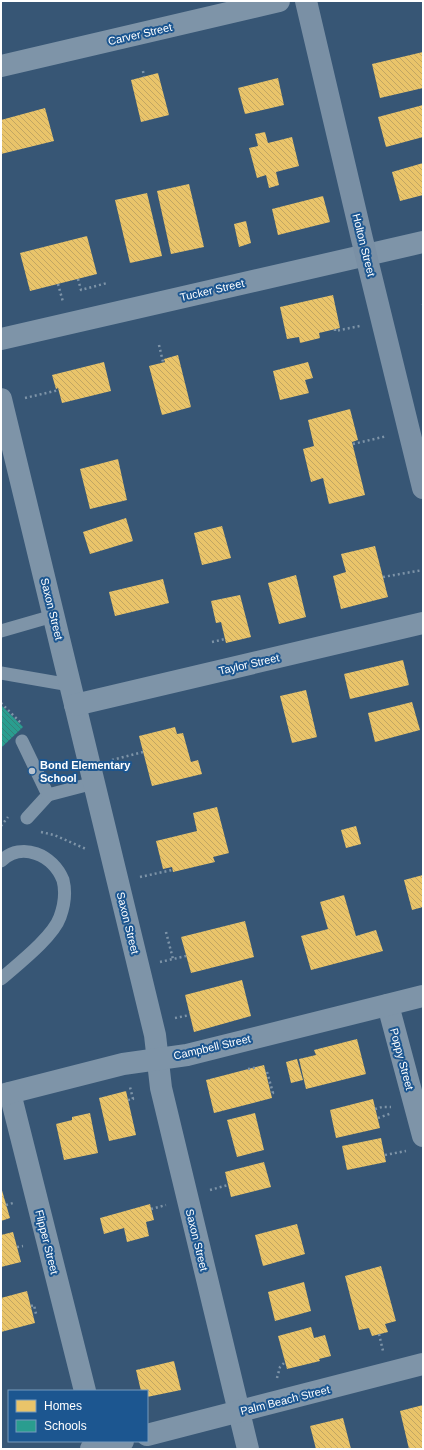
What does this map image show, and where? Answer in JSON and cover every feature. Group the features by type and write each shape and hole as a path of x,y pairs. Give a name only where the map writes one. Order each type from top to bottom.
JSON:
{"street":[{"name":"Carver Street","path":"1,66 279,1"},
{"name":"Holton Street","path":"306,1 423,488"},
{"name":"Tucker Street","path":"1,339 423,242"},
{"name":"Saxon Street","path":"1,399 155,1035 161,1088 248,1449"},
{"name":"Taylor Street","path":"73,695 423,623"},
{"name":"Campbell Street","path":"5,1094 123,1064 187,1055 423,996"},
{"name":"Poppy Street","path":"388,1004 423,1136"},
{"name":"Flipper Street","path":"5,1094 85,1390"},
{"name":"Palm Beach Street","path":"148,1435 423,1364"},
{"path":"97,1446 118,1442"}],"lane":[{"path":"1,631 53,616"},
{"path":"1,673 73,695"},
{"path":"22,741 48,795"},
{"path":"27,818 48,795 94,783"},
{"path":"1,861 5,857 16,852 37,853 53,865 62,880 64,893 63,906 59,918 51,933 1,979"}],"path":[{"path":"143,71 144,77"},
{"path":"78,279 81,290 107,283"},
{"path":"58,284 64,306"},
{"path":"159,345 163,362"},
{"path":"24,398 59,390"},
{"path":"353,444 409,430"},
{"path":"383,577 423,570"},
{"path":"212,642 225,638"},
{"path":"112,760 143,752"},
{"path":"1,826 9,815"},
{"path":"140,877 172,870"},
{"path":"166,932 173,959"},
{"path":"160,962 186,956"},
{"path":"173,1019 190,1015"},
{"path":"248,1069 258,1067"},
{"path":"267,1072 273,1093 271,1093"},
{"path":"125,1083 130,1087 133,1099"},
{"path":"128,1100 137,1098"},
{"path":"375,1109 382,1107 395,1109 384,1117 378,1118"},
{"path":"205,1191 228,1185"},
{"path":"31,1306 34,1305 36,1314"}],"building: Homes":[{"path":"423,52 423,88 380,98 372,64"},
{"path":"158,73 169,115 141,122 131,80"},
{"path":"278,78 284,105 245,114 238,88"},
{"path":"423,105 423,137 386,147 378,117"},
{"path":"45,108 54,141 1,154 1,120"},
{"path":"265,132 268,143 292,137 299,166 276,172 279,185 269,188 266,175 257,178 249,148 258,146 255,134"},
{"path":"423,163 423,195 400,201 392,172"},
{"path":"189,184 204,247 171,254 157,191"},
{"path":"147,193 162,256 130,263 115,200"},
{"path":"323,196 330,222 278,235 272,209"},
{"path":"246,221 251,243 239,247 234,224"},
{"path":"87,236 97,274 30,291 20,253"},
{"path":"333,295 340,328 319,333 320,338 300,343 299,337 287,339 280,307"},
{"path":"178,355 191,407 162,415 149,366 165,362 164,359"},
{"path":"104,362 111,391 62,403 58,388 56,389 52,375"},
{"path":"308,362 313,378 305,380 309,393 280,400 273,371"},
{"path":"350,409 358,440 352,442 365,495 329,504 323,478 311,482 303,449 314,446 308,420"},
{"path":"118,459 127,500 90,509 80,469"},
{"path":"126,518 133,541 90,554 83,532"},
{"path":"222,526 231,558 202,565 194,533"},
{"path":"375,546 388,597 341,609 333,576 346,572 341,554"},
{"path":"296,575 306,617 279,624 268,583"},
{"path":"163,579 169,603 115,616 109,592"},
{"path":"240,595 251,637 226,643 221,622 216,623 211,601"},
{"path":"403,660 409,685 350,699 344,674"},
{"path":"306,690 317,737 292,743 280,696"},
{"path":"412,702 420,730 375,742 368,713"},
{"path":"175,727 177,734 183,733 191,762 198,760 202,774 152,786 139,736"},
{"path":"217,807 229,853 213,857 215,862 173,872 172,867 163,869 156,841 197,831 193,813"},
{"path":"356,826 361,844 346,848 341,830"},
{"path":"423,875 423,907 412,910 404,880"},
{"path":"344,895 356,936 376,930 383,951 311,970 301,936 328,929 320,902"},
{"path":"245,921 254,957 191,973 181,937"},
{"path":"242,980 251,1016 194,1032 185,995"},
{"path":"357,1039 366,1074 306,1089 299,1059 316,1055 314,1050"},
{"path":"297,1059 303,1080 291,1083 286,1062"},
{"path":"264,1065 272,1098 214,1113 206,1080"},
{"path":"126,1091 136,1135 109,1141 99,1098"},
{"path":"373,1099 380,1128 336,1138 330,1110"},
{"path":"90,1113 98,1153 64,1160 56,1124 72,1120 72,1117"},
{"path":"255,1113 264,1150 237,1157 227,1120"},
{"path":"381,1138 386,1162 347,1170 342,1146"},
{"path":"264,1162 271,1187 231,1197 225,1172"},
{"path":"1,1187 10,1218 1,1221"},
{"path":"150,1204 154,1220 146,1222 149,1236 127,1242 124,1228 104,1234 100,1218"},
{"path":"297,1224 305,1254 263,1266 255,1235"},
{"path":"13,1232 21,1262 1,1267 1,1235"},
{"path":"381,1266 396,1321 385,1324 388,1332 372,1336 369,1328 359,1330 345,1276"},
{"path":"304,1282 311,1311 275,1321 268,1292"},
{"path":"27,1291 35,1323 1,1332 1,1298"},
{"path":"311,1327 314,1338 325,1335 331,1356 319,1359 320,1361 287,1369 278,1336"},
{"path":"174,1361 181,1390 148,1397 148,1390 141,1390 136,1370"},
{"path":"423,1405 423,1449 409,1449 400,1411"},
{"path":"343,1418 351,1449 316,1449 310,1426"}],"building: Schools":[{"path":"1,705 23,727 1,748"}],"place":[{"name":"Bond Elementary School","path":"32,771"}]}
